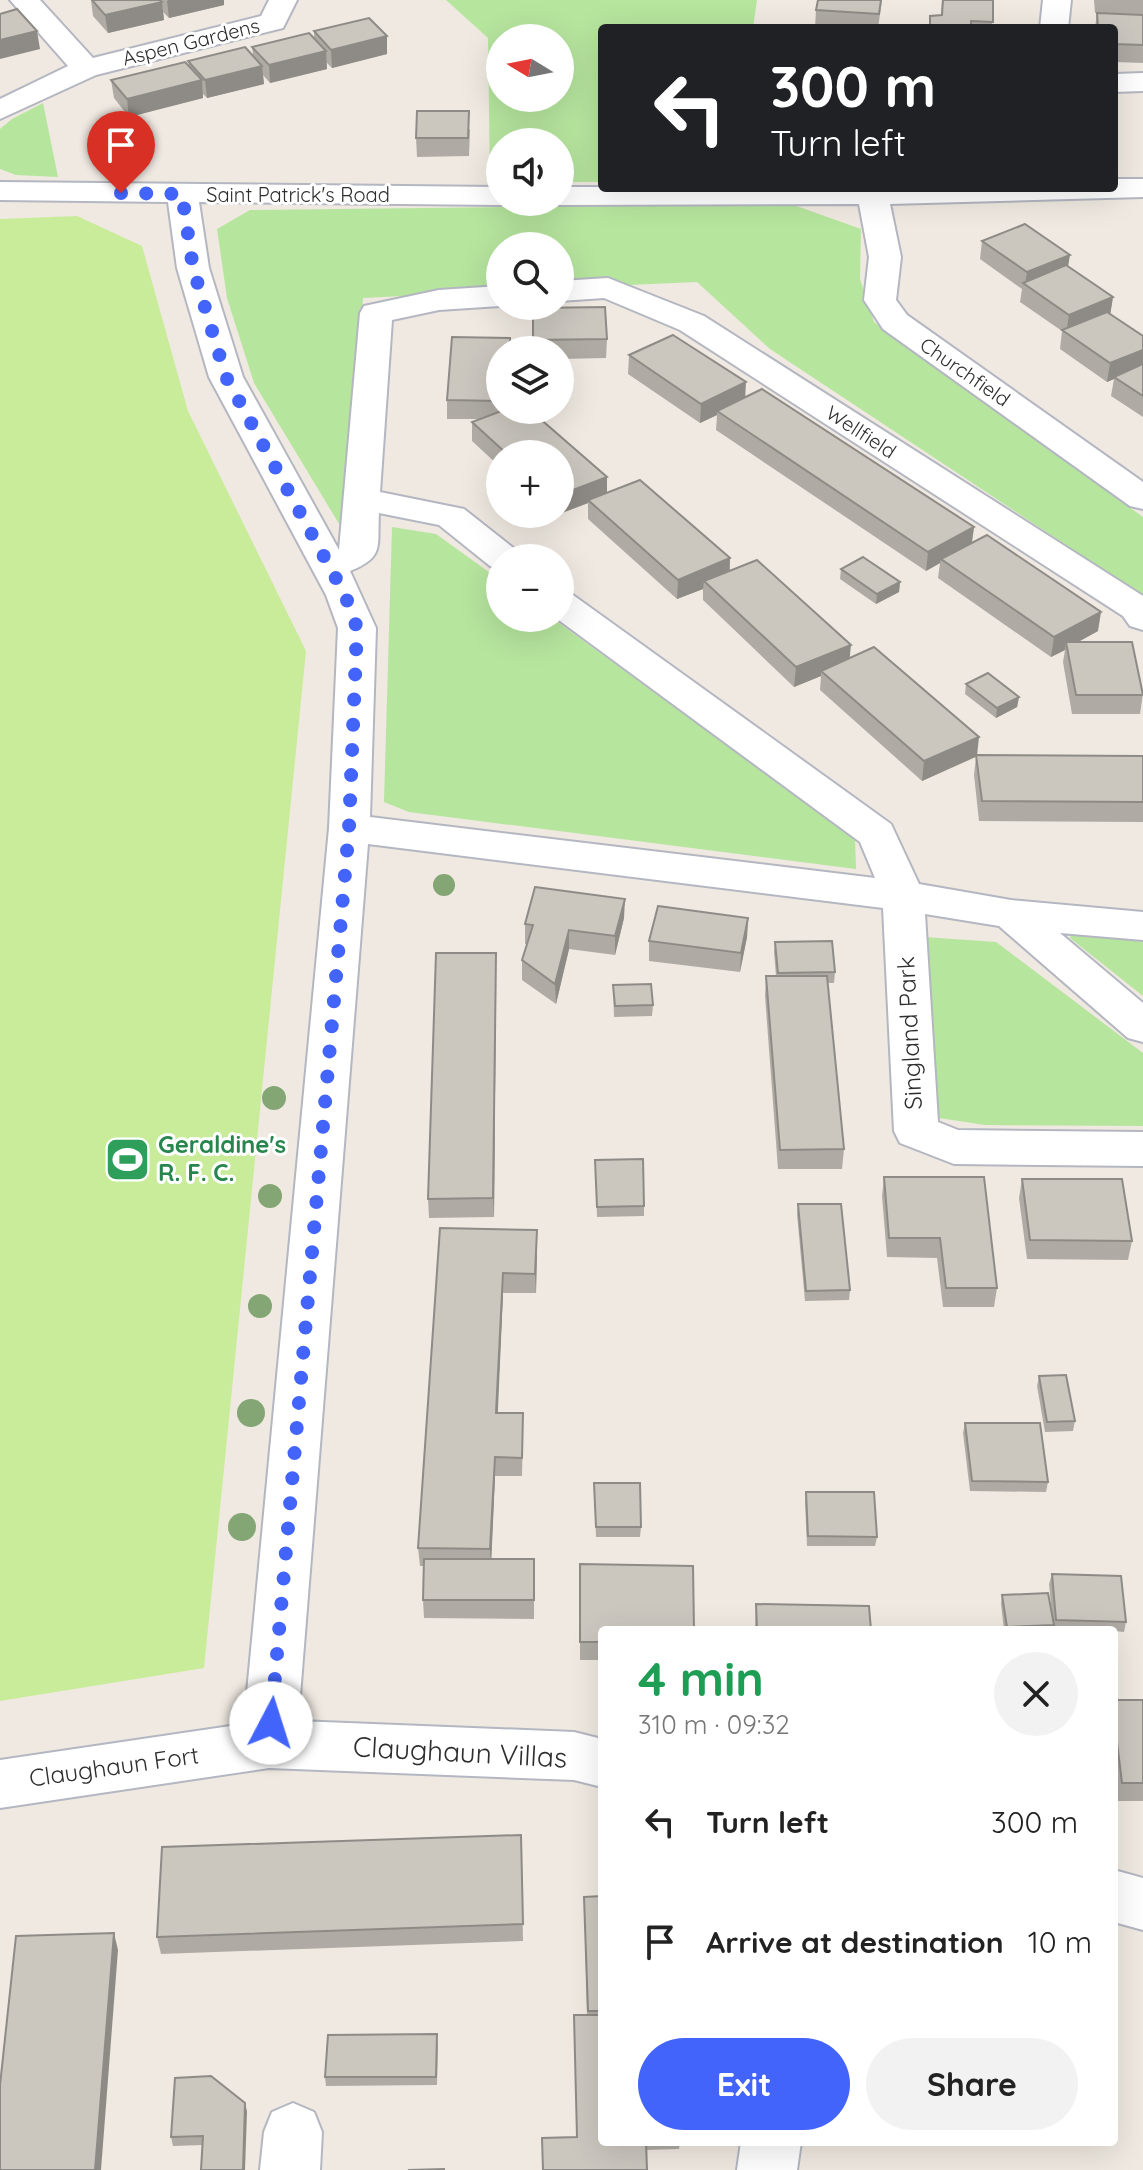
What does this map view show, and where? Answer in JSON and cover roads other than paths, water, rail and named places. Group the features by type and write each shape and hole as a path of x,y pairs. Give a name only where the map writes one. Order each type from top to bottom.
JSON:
{"street":[{"path":"24,0 86,69"},
{"name":"Aspen Gardens","path":"0,110 86,69 273,22 283,0"},
{"path":"1054,24 1057,0"},
{"path":"1118,83 1143,82"},
{"path":"1118,189 1143,188"},
{"name":"Saint Patrick's Road","path":"0,191 486,196"},
{"path":"574,196 989,192"},
{"path":"182,194 193,268 226,377 345,595 357,628 349,828 269,1744"},
{"name":"Churchfield","path":"873,195 885,257 880,300 895,322 1143,498"},
{"name":"Wellfield","path":"574,290 608,288 692,323 1136,608 1143,618"},
{"path":"329,567 358,555 376,313 439,300 486,297"},
{"path":"364,499 451,517 486,545"},
{"path":"574,613 877,834 903,896"},
{"path":"349,828 903,896 1011,914 1143,926"},
{"name":"Singland Park","path":"903,896 916,1131 954,1147 1143,1149"},
{"path":"1011,914 1143,1027"},
{"name":"Claughaun Villas","path":"269,1744 574,1756 598,1762"},
{"name":"Claughaun Fort","path":"0,1784 269,1744"},
{"path":"1118,1897 1143,1904"},
{"path":"767,2170 770,2146"}],"place":[{"name":"Geraldine's R. F. C.","path":"127,1159"}]}
